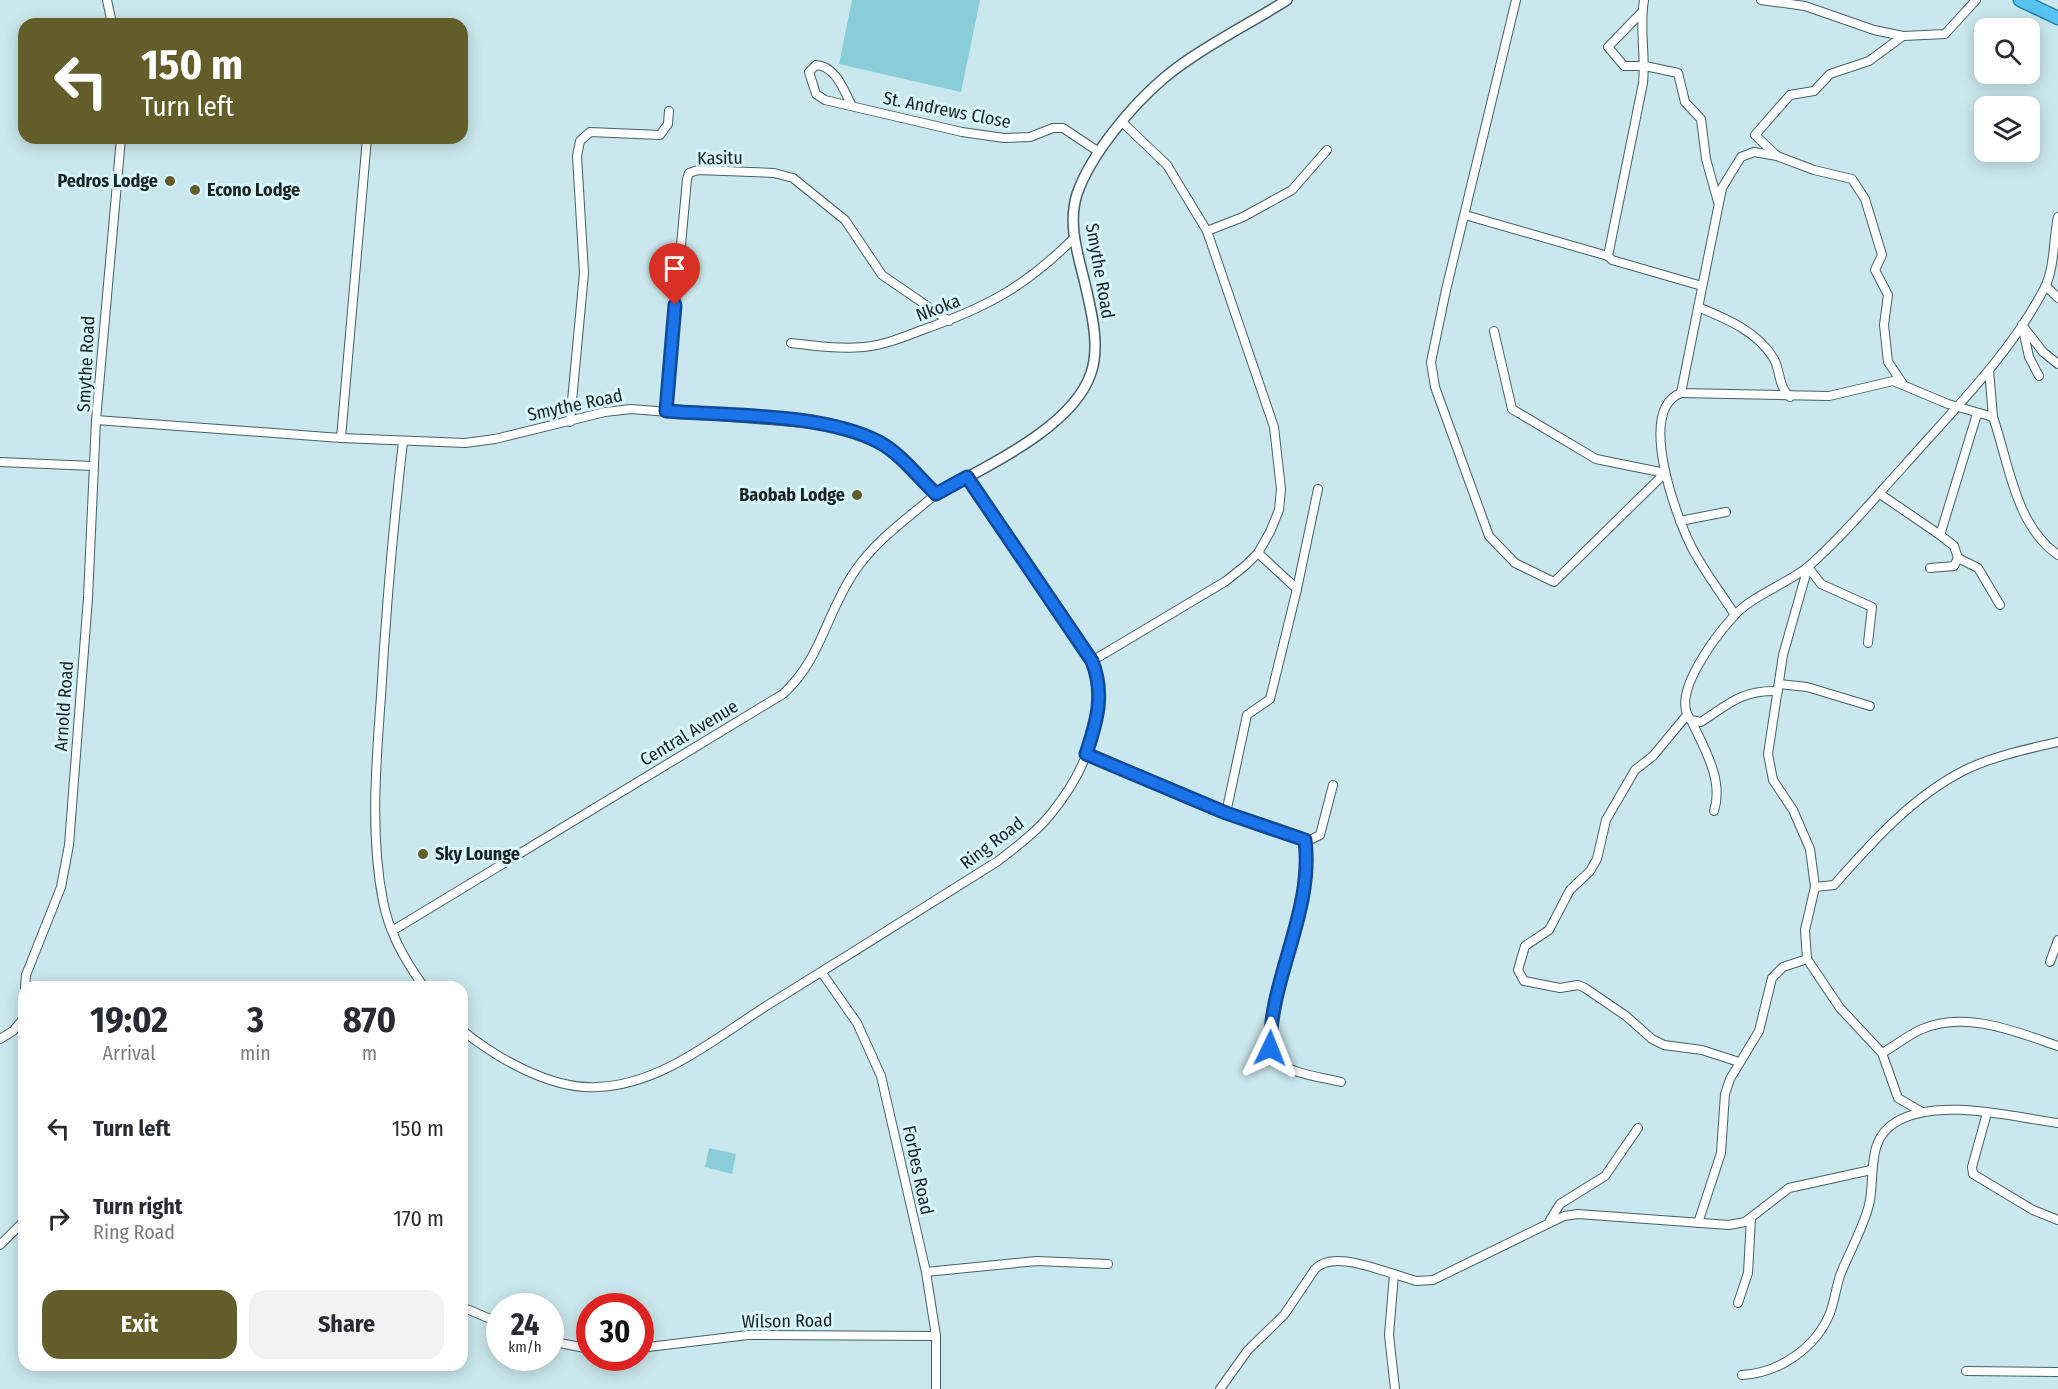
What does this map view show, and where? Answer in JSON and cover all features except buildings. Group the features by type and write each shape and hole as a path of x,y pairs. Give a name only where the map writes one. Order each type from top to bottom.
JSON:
{"highway":[{"path":"2020,0 2058,18"}],"street":[{"path":"106,0 110,18"},
{"name":"Smythe Road","path":"120,144 96,420 404,442 465,443 631,408 794,421 831,425 880,443 895,453 936,494 1042,432 1072,405 1088,382 1094,351 1093,318 1073,239 1077,194 1099,152 1122,122 1164,78 1287,0"},
{"path":"1516,0 1444,300 1431,362 1432,377 1489,536 1495,546 1515,563 1554,582 1665,472"},
{"path":"1608,256 1645,66 1642,12 1644,0"},
{"path":"1761,0 1805,6 1874,30 1903,36 1945,34 1976,0"},
{"path":"1642,12 1608,47 1624,66 1645,66 1678,74 1685,102 1701,119 1706,159 1718,204"},
{"path":"1777,156 1755,135 1790,95 1814,91 1830,74 1869,61 1903,36"},
{"name":"St. Andrews Close","path":"852,106 832,71 825,65 816,65 809,72 816,94 825,100 962,132 1004,138 1030,137 1053,128 1063,128 1099,152"},
{"path":"570,422 584,273 577,156 580,141 590,132 660,135 668,124 669,111"},
{"path":"1092,661 1226,581 1258,553 1279,510 1281,489 1274,427 1207,231 1167,165 1122,122"},
{"path":"341,438 366,144"},
{"path":"1207,231 1243,217 1292,190 1327,150"},
{"path":"1681,393 1722,188 1741,157 1754,152 1777,156 1814,170 1852,179 1865,198 1882,255 1875,270 1888,296 1884,325 1888,362 1903,384"},
{"name":"Kasitu","path":"666,411 687,178 689,173 698,170 774,173 793,178 838,212 882,275 949,321"},
{"path":"1465,215 1702,286"},
{"path":"1714,812 1718,798 1716,776 1689,717 1685,696 1696,668 1735,615 1808,567 1880,494 1989,370 2022,325 2046,286 2058,217"},
{"name":"Nkoka","path":"791,343 833,348 867,347 949,321 990,303 1022,285 1047,266 1073,239"},
{"path":"2046,286 2058,298"},
{"path":"1698,307 1759,338 1779,370 1781,388 1790,397"},
{"path":"2022,325 2043,352 2058,364"},
{"path":"2022,325 2029,357 2039,376"},
{"path":"1494,331 1512,409 1596,459 1665,472"},
{"path":"1989,370 1993,417 2020,506 2044,542 2058,555"},
{"path":"1735,615 1693,550 1680,521 1665,472 1660,427 1666,405 1675,395 1681,393 1829,396 1893,381 1977,414 1993,417"},
{"path":"1940,535 1977,414"},
{"name":"Arnold Road","path":"26,981 66,867 88,598 96,420"},
{"path":"404,442 392,536 384,641 375,834 383,902 392,931 406,963 420,981"},
{"path":"0,462 93,466"},
{"name":"Ring Road","path":"468,1035 489,1052 523,1070 594,1088 617,1086 643,1079 711,1043 1024,842 1050,815 1070,787 1086,754 1097,720 1100,698 1099,680 1092,661 967,477"},
{"path":"1226,813 1247,715 1270,699 1297,589 1318,489"},
{"name":"Central Avenue","path":"392,931 783,694 797,681 811,661 847,584 866,556 936,494"},
{"path":"1880,494 1954,546 1958,558 1954,566 1930,568"},
{"path":"1680,521 1726,512"},
{"path":"1258,553 1297,589"},
{"path":"1958,558 1978,568 2000,605"},
{"path":"1808,567 1821,584 1872,607 1868,643"},
{"path":"1808,567 1783,655 1768,754 1769,769 1810,849 1815,887 1805,930 1807,959 1840,1008 1882,1053 1898,1098 1922,1112"},
{"path":"1689,717 1701,722 1741,696 1755,691 1779,688 1807,687 1870,706"},
{"path":"1689,717 1653,756 1635,770 1606,820 1597,859 1590,871 1570,890 1549,930 1525,946 1518,970 1524,981 1560,988 1578,985 1585,987 1626,1016 1652,1039 1664,1045 1702,1050 1739,1062"},
{"path":"1815,887 1834,885 1899,815 1964,770 2006,755 2058,742"},
{"path":"1086,754 1226,813 1305,840 1320,835 1333,784"},
{"path":"1305,840 1308,862 1306,883 1276,993 1270,1027 1270,1048 1275,1059 1287,1067 1341,1082"},
{"path":"2050,962 2058,940"},
{"path":"1698,1223 1721,1154 1725,1094 1739,1062 1759,1030 1772,978 1783,966 1807,959"},
{"name":"Forbes Road","path":"822,973 857,1023 881,1076 926,1272 936,1336 936,1389"},
{"path":"1882,1053 1922,1029 1946,1022 1973,1022 2006,1029 2058,1046"},
{"path":"0,1039 18,1025"},
{"path":"1742,1375 1761,1374 1776,1369 1809,1343 1822,1329 1832,1309 1839,1277 1869,1206 1871,1170 1876,1146 1884,1131 1896,1122 1922,1112 1987,1113 2058,1124"},
{"path":"1987,1113 1972,1167 1973,1174 2033,1210 2058,1220"},
{"path":"1550,1220 1560,1204 1605,1176 1638,1128"},
{"path":"1220,1389 1248,1350 1284,1315 1320,1263 1329,1261 1362,1265 1416,1281 1433,1280 1550,1220 1578,1214 1729,1225 1751,1218 1789,1188 1871,1170"},
{"path":"1738,1303 1748,1273 1751,1218"},
{"path":"0,1245 18,1227"},
{"path":"926,1272 1037,1261 1108,1264"},
{"path":"1394,1274 1389,1335 1395,1389"},
{"path":"468,1310 486,1317"},
{"name":"Wilson Road","path":"654,1346 759,1335 936,1336"},
{"path":"1966,1371 2058,1372"}],"shaded area":[{"path":"852,0 980,0 961,92 839,64"},
{"path":"709,1148 736,1154 732,1174 705,1167"}],"place":[{"name":"Pedros Lodge","path":"170,181"},
{"name":"Econo Lodge","path":"195,190"},
{"name":"Baobab Lodge","path":"857,495"},
{"name":"Sky Lounge","path":"423,854"}],"route":[{"path":"675,305 666,411 831,425 880,443 895,453 936,494 967,477 1092,661 1099,680 1100,698 1097,720 1086,754 1226,813 1305,840 1308,862 1306,883 1276,993 1270,1027 1270,1048"}]}
